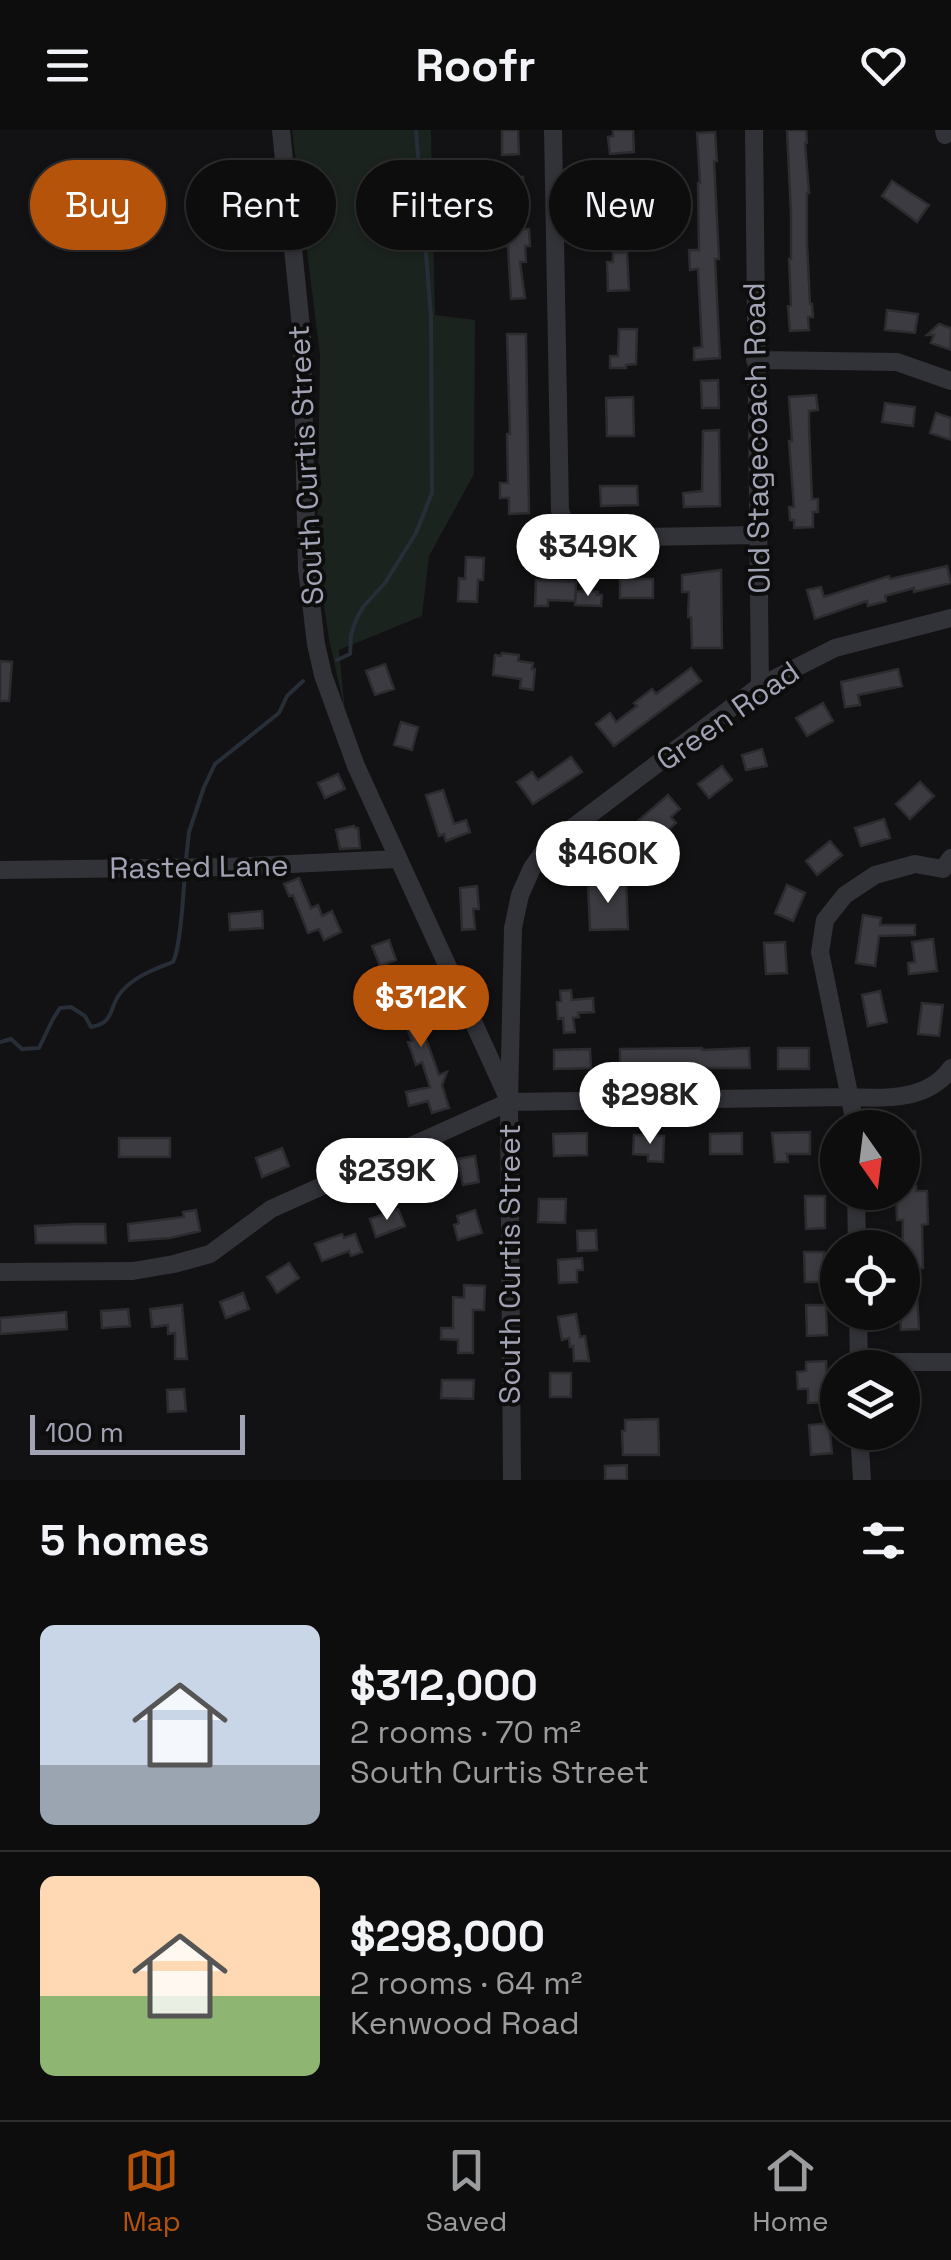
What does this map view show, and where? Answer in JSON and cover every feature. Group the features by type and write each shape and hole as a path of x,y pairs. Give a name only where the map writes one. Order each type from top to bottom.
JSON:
{"street":[{"name":"South Curtis Street","path":"281,130 302,337 307,569 316,644 333,706 356,766 509,1102 512,1480"},
{"path":"553,130 560,511 568,532 586,538 757,534"},
{"name":"Old Stagecoach Road","path":"754,130 760,686"},
{"path":"756,360 897,362 951,380"},
{"name":"Green Road","path":"509,1102 513,928 520,895 532,868 548,848 760,686 835,648 951,618"},
{"name":"Rasted Lane","path":"0,870 195,868 397,859"},
{"path":"853,1110 820,952 824,920 845,896 875,874 915,864 948,868"},
{"path":"0,1272 133,1271 210,1254 272,1209 509,1102 880,1098 918,1094 946,1076 951,1068"},
{"path":"920,1364 950,1364 951,1354"},
{"path":"860,1450 862,1480"}],"shaded area":[{"path":"292,130 431,130 432,160 356,160 356,250 434,250 435,315 475,320 474,474 429,556 422,616 339,650 345,711 317,557 320,355 307,250 336,250 336,160 296,160"}],"building":[{"path":"502,130 518,130 519,154 502,155"},
{"path":"613,130 633,130 634,152 610,154 608,137 613,136"},
{"path":"787,130 806,130 807,243 813,317 808,317 809,330 790,331"},
{"path":"715,132 720,358 694,360 694,348 702,347 698,269 690,270 689,250 699,250 697,133"},
{"path":"892,181 929,205 917,222 882,196"},
{"path":"508,250 525,250 526,262 520,262 525,298 511,299"},
{"path":"627,252 629,290 608,291 607,262 613,262 613,253"},
{"path":"887,310 918,314 915,333 885,330"},
{"path":"939,324 951,328 951,350 931,343 934,335 927,335"},
{"path":"619,329 637,329 636,364 610,368 610,356 618,356"},
{"path":"507,334 526,334 529,513 509,514 509,498 500,498 500,483 508,483"},
{"path":"718,380 719,408 702,408 701,381"},
{"path":"816,395 818,410 809,411 809,425 812,499 818,499 818,512 813,512 813,527 794,528 789,507 794,507 789,397"},
{"path":"633,397 634,436 607,436 606,398"},
{"path":"885,403 915,407 913,426 882,422"},
{"path":"936,413 951,418 951,440 930,433"},
{"path":"719,430 720,506 684,507 683,493 702,491 703,431"},
{"path":"600,486 637,486 638,505 601,506"},
{"path":"466,557 484,558 477,602 458,601 459,578 465,579"},
{"path":"947,566 951,583 914,592 914,588 885,596 886,601 868,606 867,601 815,619 807,590 821,587 824,597 889,576 890,579"},
{"path":"721,570 722,648 692,648 689,592 682,592 682,575"},
{"path":"620,579 653,579 653,598 620,598"},
{"path":"536,580 576,582 575,601 548,600 548,606 535,606"},
{"path":"576,591 598,592 602,595 601,606 575,605"},
{"path":"495,655 519,655 518,661 533,663 533,690 520,688 521,679 493,675"},
{"path":"0,661 12,662 9,701 0,701"},
{"path":"385,664 394,689 375,695 366,671"},
{"path":"691,668 701,681 614,746 596,724 610,713 616,722 652,689 656,694"},
{"path":"898,669 902,686 858,695 860,705 845,707 841,682"},
{"path":"823,703 833,721 807,736 796,718"},
{"path":"401,722 418,727 412,750 394,745"},
{"path":"762,749 767,766 746,770 742,755"},
{"path":"571,757 582,772 533,804 517,782 532,772 538,780"},
{"path":"722,766 732,780 709,798 698,784"},
{"path":"338,774 345,789 325,798 318,783"},
{"path":"920,782 934,796 910,819 896,804"},
{"path":"443,790 454,824 466,820 470,832 446,841 444,834 439,836 426,795"},
{"path":"668,795 680,809 671,817 676,823 647,842 632,826"},
{"path":"884,819 890,838 861,846 855,828"},
{"path":"358,828 360,848 340,849 336,830"},
{"path":"830,841 842,855 817,875 806,861"},
{"path":"299,878 311,908 318,905 322,916 332,911 341,932 324,940 319,929 308,933 293,895 289,896 284,884"},
{"path":"626,882 628,929 590,930 588,883"},
{"path":"787,885 805,893 793,921 775,913"},
{"path":"477,886 479,909 473,909 475,929 462,930 460,888"},
{"path":"262,911 263,928 230,930 229,914"},
{"path":"863,915 881,918 880,925 915,925 915,935 879,936 875,966 856,963"},
{"path":"933,939 937,971 909,974 908,963 915,962 912,942"},
{"path":"389,940 396,960 380,966 372,946"},
{"path":"785,942 787,973 766,974 764,943"},
{"path":"413,982 425,1014 418,1017 439,1075 447,1072 442,1085 449,1108 432,1113 428,1101 409,1106 406,1092 430,1087 422,1062 416,1065 408,1042 412,1041 392,990"},
{"path":"571,990 572,1000 593,998 594,1012 578,1013 579,1017 573,1018 575,1032 564,1033 557,1002 561,1001 560,991"},
{"path":"880,991 887,1022 868,1026 862,995"},
{"path":"922,1003 943,1005 939,1036 918,1034"},
{"path":"749,1048 750,1068 620,1068 620,1049"},
{"path":"778,1048 809,1048 809,1069 778,1069"},
{"path":"590,1049 591,1068 554,1069 554,1050"},
{"path":"810,1132 810,1154 787,1154 788,1162 775,1162 772,1133"},
{"path":"587,1133 587,1155 554,1156 553,1134"},
{"path":"742,1133 742,1154 710,1154 710,1134"},
{"path":"634,1135 664,1136 663,1162 633,1154"},
{"path":"119,1138 170,1138 170,1157 119,1157"},
{"path":"282,1148 289,1166 262,1177 256,1158"},
{"path":"475,1156 479,1182 463,1185 458,1159"},
{"path":"920,1191 927,1191 928,1224 922,1225 923,1268 920,1268 920,1230 903,1230 903,1220 897,1220 897,1210 920,1210"},
{"path":"805,1196 820,1196 825,1228 806,1229"},
{"path":"539,1199 566,1199 565,1223 538,1222"},
{"path":"398,1209 405,1226 376,1237 370,1219"},
{"path":"196,1210 200,1231 129,1241 128,1224 184,1217 183,1212"},
{"path":"475,1210 482,1233 458,1240 454,1225 459,1223 457,1216"},
{"path":"105,1224 106,1243 36,1243 35,1226"},
{"path":"596,1230 597,1250 578,1251 577,1231"},
{"path":"342,1234 344,1238 355,1234 362,1252 351,1256 349,1251 322,1261 315,1244"},
{"path":"804,1252 820,1252 820,1282 805,1282"},
{"path":"582,1258 583,1270 577,1270 577,1282 559,1283 558,1260"},
{"path":"289,1263 299,1278 277,1293 267,1277"},
{"path":"464,1285 485,1286 484,1310 473,1310 473,1353 458,1353 458,1340 441,1339 441,1328 453,1328 453,1297 464,1298"},
{"path":"243,1293 249,1309 226,1318 220,1302"},
{"path":"182,1305 187,1359 175,1359 175,1333 168,1334 168,1325 152,1327 150,1309"},
{"path":"806,1305 820,1305 820,1330 827,1330 827,1335 807,1336"},
{"path":"128,1309 130,1326 102,1328 101,1311"},
{"path":"66,1312 67,1329 0,1334 0,1318"},
{"path":"576,1314 589,1361 574,1361 569,1338 562,1340 558,1317"},
{"path":"820,1361 820,1402 808,1403 808,1389 798,1389 797,1372 806,1371 806,1362"},
{"path":"550,1373 571,1373 571,1397 550,1397"},
{"path":"442,1380 474,1380 473,1399 441,1398"},
{"path":"184,1389 186,1411 168,1412 167,1390"},
{"path":"658,1419 659,1455 623,1455 625,1420"},
{"path":"820,1424 820,1450 832,1453 811,1455 809,1425"},
{"path":"627,1465 627,1480 605,1480 605,1466"}],"waterway":[{"path":"337,660 350,654 356,620 416,533 432,493 431,316 416,130"},
{"path":"186,859 189,832 215,764 279,713 287,696 303,681"},
{"path":"0,1042 11,1039 22,1049 39,1048 60,1008 71,1007 85,1016 91,1027 99,1025 108,1018 127,986 173,962 185,874"}]}
